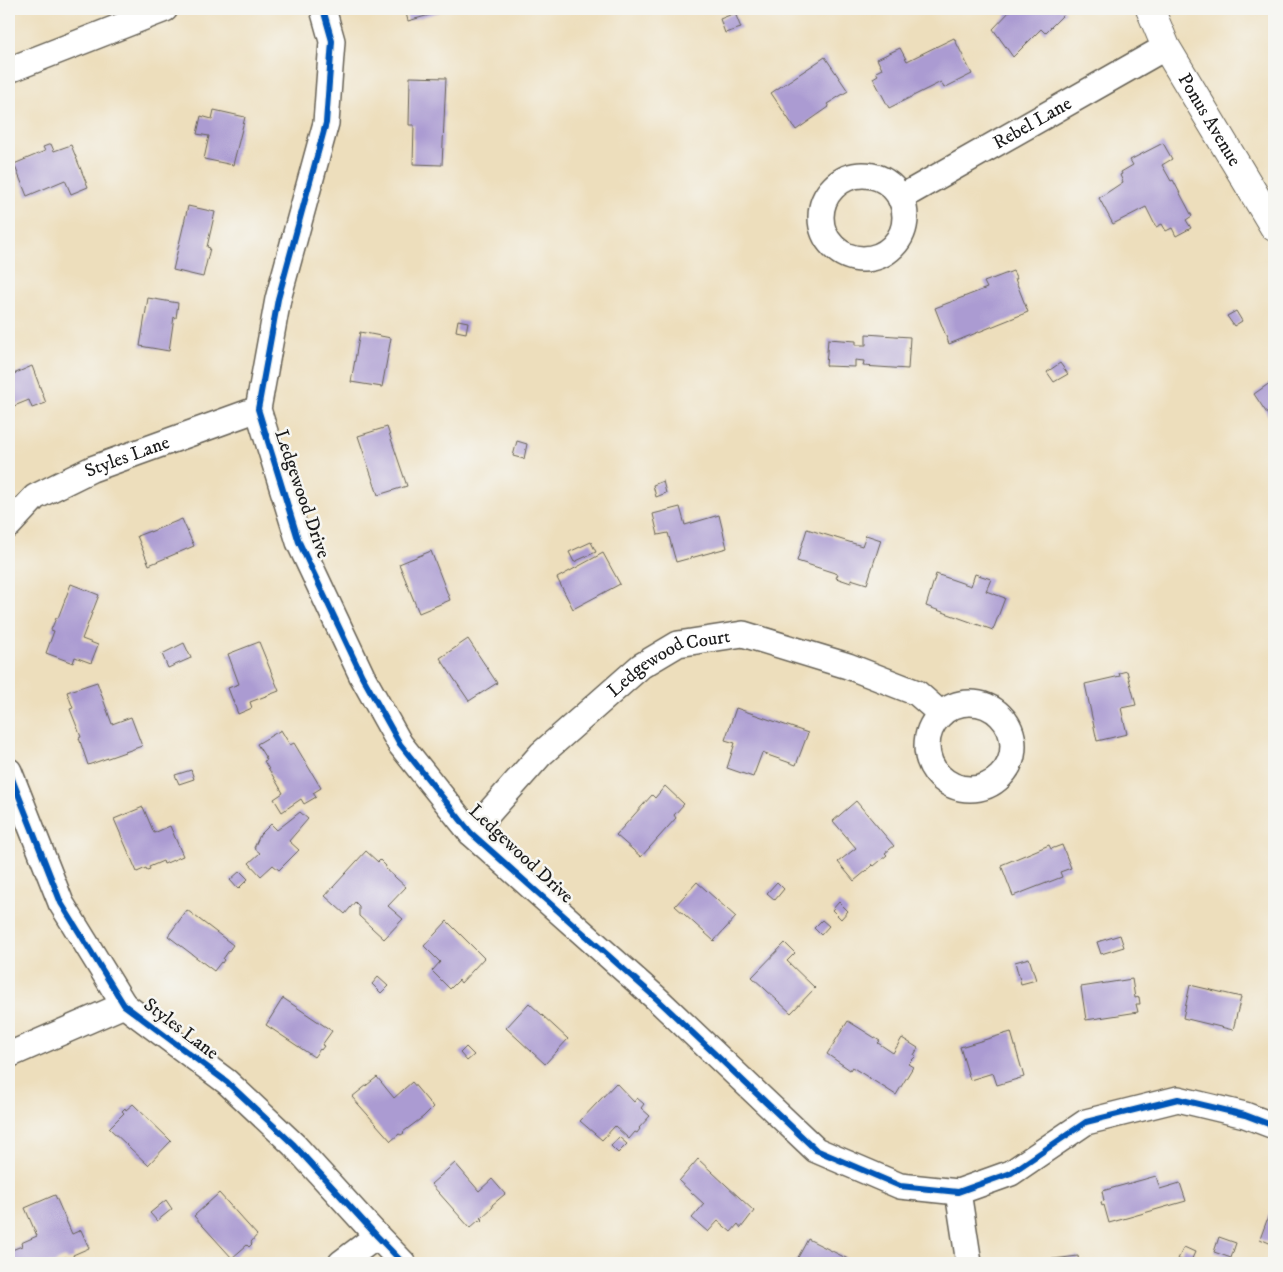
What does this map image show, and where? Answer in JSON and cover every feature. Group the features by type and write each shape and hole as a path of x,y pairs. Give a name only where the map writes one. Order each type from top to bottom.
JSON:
{"street":[{"path":"9,70 165,9"},
{"name":"Ledgewood Drive","path":"323,9 332,41 326,122 278,299 258,409 299,542 362,676 400,744 471,833 656,998 816,1150 900,1186 958,1192 1010,1173 1086,1122 1178,1099 1244,1115 1274,1126"},
{"name":"Ponus Avenue","path":"1150,9 1166,47 1274,227"},
{"name":"Rebel Lane","path":"900,198 1166,47"},
{"name":"Styles Lane","path":"9,525 35,497 92,469 258,409"},
{"name":"Ledgewood Court","path":"471,833 541,754 641,666 678,644 743,634 848,666 917,693 941,714"},
{"name":"Styles Lane","path":"9,771 61,903 124,1005 226,1082 247,1101 294,1145 403,1263"},
{"name":"Styles Lane","path":"9,1055 124,1005"},
{"path":"958,1192 969,1263"},
{"path":"341,1263 377,1236"}],"building":[{"path":"405,9 440,9 440,12 408,21"},
{"path":"1012,9 1063,9 1066,12 1045,33 1041,29 1013,57 993,29"},
{"path":"735,13 741,28 725,33 720,19"},
{"path":"954,38 972,74 944,88 941,82 889,108 873,78 878,75 876,72 882,69 877,59 900,48 907,61"},
{"path":"825,57 848,91 827,104 829,107 796,130 771,93"},
{"path":"410,77 446,78 442,165 413,164 414,125 409,125"},
{"path":"214,110 245,117 233,165 204,159 209,136 197,134 201,116 212,119"},
{"path":"1163,143 1172,159 1162,165 1171,181 1173,180 1192,216 1186,220 1191,228 1176,236 1172,228 1166,231 1162,224 1156,227 1146,207 1113,224 1099,198 1123,182 1120,175 1122,174 1121,172 1133,165 1130,160"},
{"path":"51,144 54,151 71,145 88,187 71,194 65,180 27,196 14,164 45,151 43,147"},
{"path":"188,206 215,212 207,247 210,248 203,277 173,270"},
{"path":"1013,271 1028,312 949,344 935,308 987,288 984,282"},
{"path":"148,298 178,303 169,351 140,346"},
{"path":"1236,311 1242,321 1234,326 1227,316"},
{"path":"458,320 468,322 466,333 456,331"},
{"path":"360,332 391,338 382,387 351,382"},
{"path":"866,334 910,337 908,369 863,366 864,361 855,360 855,367 826,366 828,339 856,341 856,345 866,345"},
{"path":"1060,363 1068,374 1054,382 1047,372"},
{"path":"32,366 46,403 32,408 29,400 9,408 9,376"},
{"path":"1274,380 1274,424 1254,394"},
{"path":"387,427 407,486 378,495 358,436"},
{"path":"517,441 527,444 524,459 513,456"},
{"path":"663,481 666,493 656,497 653,485"},
{"path":"680,507 685,525 719,515 727,548 676,562 668,533 658,535 653,514"},
{"path":"182,519 194,546 149,565 137,536"},
{"path":"807,529 862,546 866,535 881,540 867,584 851,579 851,583 836,578 838,574 797,561"},
{"path":"591,542 596,552 574,562 569,552"},
{"path":"431,551 450,600 419,613 399,564"},
{"path":"603,553 620,584 573,609 557,578"},
{"path":"936,574 971,586 975,574 991,579 986,591 1005,598 993,630 926,606"},
{"path":"71,584 99,595 82,639 98,645 91,663 75,657 73,663 46,653 54,631 51,630 56,618 58,618"},
{"path":"468,639 497,683 469,701 440,658"},
{"path":"259,642 279,691 250,702 252,708 238,714 228,688 239,684 228,654"},
{"path":"184,643 191,658 168,668 162,654"},
{"path":"1127,671 1136,705 1121,708 1127,734 1097,741 1085,684 1120,676 1119,673"},
{"path":"97,682 112,724 131,717 142,746 88,765 79,738 81,737 70,709 73,708 67,692"},
{"path":"736,708 808,733 796,765 762,753 753,777 727,768 735,743 725,740"},
{"path":"281,730 290,745 294,743 321,788 313,793 316,797 304,804 301,799 282,812 274,799 283,793 264,761 267,760 257,744"},
{"path":"191,770 194,779 179,784 175,775"},
{"path":"665,786 684,804 674,815 676,818 641,857 616,835 652,795 655,798"},
{"path":"856,801 894,846 885,853 887,855 874,866 872,864 854,881 838,862 856,848 833,821"},
{"path":"143,807 154,833 170,826 183,856 164,864 163,861 149,867 150,869 147,870 146,868 137,872 114,819"},
{"path":"300,812 308,819 289,841 299,850 279,870 273,865 261,876 249,863 260,853 254,848 260,835 271,824 277,830"},
{"path":"1049,845 1051,849 1062,845 1071,868 1060,872 1062,877 1013,896 1001,865"},
{"path":"366,851 378,862 380,860 386,866 385,868 406,887 388,906 403,919 384,939 359,916 359,906 355,902 345,914 325,896"},
{"path":"240,871 248,879 238,889 230,880"},
{"path":"697,882 736,917 714,941 675,906"},
{"path":"777,882 784,889 775,900 767,893"},
{"path":"839,902 848,911 841,919 832,910"},
{"path":"187,910 233,945 222,963 214,971 168,936"},
{"path":"822,920 829,926 821,935 814,928"},
{"path":"447,921 484,958 461,983 459,980 450,989 432,971 440,962 424,946"},
{"path":"1120,935 1124,947 1101,954 1097,942"},
{"path":"785,943 795,953 787,961 815,988 791,1013 752,977"},
{"path":"1029,958 1036,980 1021,984 1015,962"},
{"path":"378,977 388,986 381,993 372,984"},
{"path":"1132,979 1135,998 1139,997 1140,1004 1136,1004 1138,1012 1086,1020 1081,987"},
{"path":"1190,985 1241,997 1233,1030 1183,1018"},
{"path":"283,998 332,1031 322,1045 324,1046 314,1057 266,1025"},
{"path":"529,1003 568,1039 545,1064 506,1028"},
{"path":"848,1021 880,1041 878,1043 893,1053 902,1038 918,1048 914,1055 916,1056 908,1064 913,1067 896,1095 852,1067 850,1070 827,1054"},
{"path":"1011,1032 1024,1077 997,1085 993,1073 970,1080 960,1047"},
{"path":"466,1047 474,1055 467,1061 460,1053"},
{"path":"377,1077 394,1098 412,1082 433,1107 404,1133 399,1134 391,1141 352,1097"},
{"path":"616,1083 634,1102 637,1098 644,1104 641,1108 650,1116 637,1133 635,1132 629,1139 615,1126 602,1140 580,1121"},
{"path":"133,1104 171,1141 148,1165 109,1128 124,1113 122,1111 125,1108 126,1110"},
{"path":"619,1137 627,1144 618,1153 611,1146"},
{"path":"698,1159 754,1211 741,1228 738,1224 731,1232 718,1221 708,1232 692,1218 704,1204 679,1181"},
{"path":"455,1163 479,1191 492,1179 505,1194 492,1205 493,1207 481,1218 483,1219 480,1222 479,1220 470,1228 431,1184"},
{"path":"1156,1176 1160,1189 1180,1183 1186,1201 1109,1223 1104,1205 1102,1206 1101,1202 1104,1201 1102,1191"},
{"path":"219,1193 257,1235 249,1247 247,1245 232,1258 194,1216"},
{"path":"55,1195 72,1234 81,1230 89,1248 73,1255 74,1258 67,1260 66,1257 54,1263 9,1263 9,1251 22,1246 21,1243 37,1236 25,1208"},
{"path":"166,1200 172,1209 157,1221 150,1213"},
{"path":"1270,1212 1274,1213 1274,1245 1260,1239"},
{"path":"1219,1237 1236,1243 1231,1258 1214,1252"},
{"path":"808,1239 856,1263 795,1263"},
{"path":"1184,1247 1195,1252 1190,1263 1178,1259"},
{"path":"1078,1256 1079,1263 1045,1263 1045,1260"}],"cycle path":[{"path":"323,9 332,41 326,123 278,299 258,409 299,542 362,676 400,744 471,833 656,998 816,1150 900,1186 958,1192 1011,1173 1086,1122 1178,1099 1245,1115 1274,1126"},
{"path":"9,771 61,903 124,1005 227,1082 294,1145 403,1263"}]}
